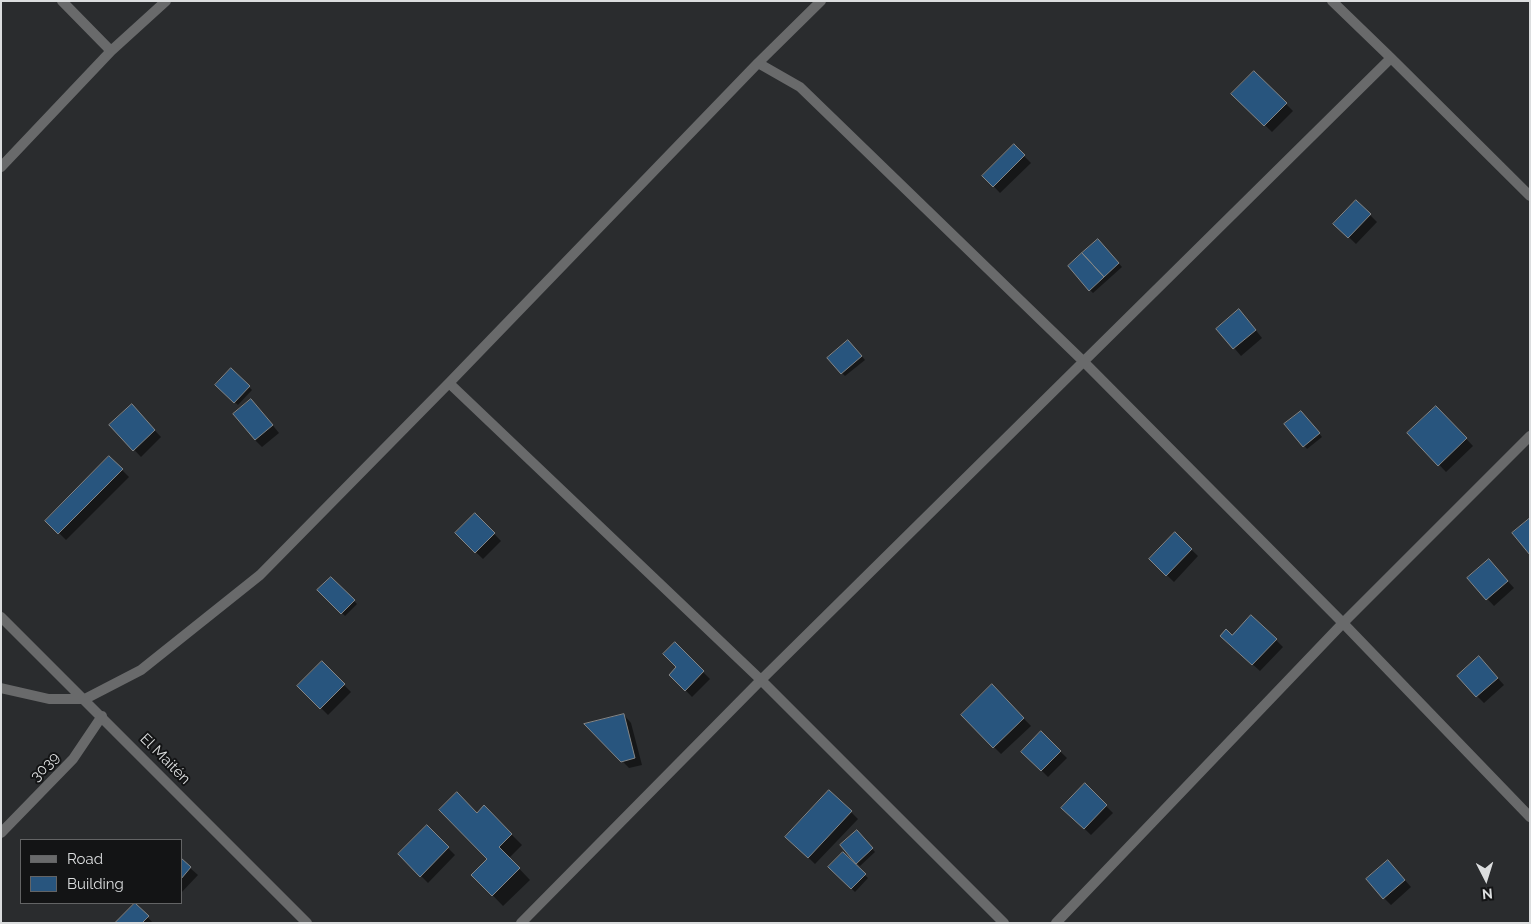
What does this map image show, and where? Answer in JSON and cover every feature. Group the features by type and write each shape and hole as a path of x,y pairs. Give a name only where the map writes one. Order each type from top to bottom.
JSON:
{"street":[{"path":"62,1 111,50"},
{"path":"1,166 111,50 166,1"},
{"path":"1,688 49,699 85,699 141,670 260,575 449,383 758,63 821,1"},
{"path":"1332,1 1530,196"},
{"path":"521,923 761,680 1391,58"},
{"path":"758,63 800,88 1083,361 1343,623 1530,817"},
{"path":"449,383 761,680 1004,923"},
{"path":"1056,923 1343,623 1530,436"},
{"name":"El Maitén","path":"1,617 307,923"},
{"name":"3039","path":"1,833 73,760 102,716"}],"building":[{"path":"1254,71 1287,103 1264,126 1231,94"},
{"path":"1014,144 1025,155 993,187 982,176"},
{"path":"1356,200 1371,214 1348,238 1333,224"},
{"path":"1098,239 1119,263 1104,277 1082,253"},
{"path":"1082,253 1104,277 1089,291 1068,266"},
{"path":"1239,309 1256,330 1233,349 1216,329"},
{"path":"848,340 862,356 841,374 827,358"},
{"path":"231,368 250,386 234,403 215,385"},
{"path":"251,399 273,425 255,440 233,414"},
{"path":"132,404 155,430 133,451 109,425"},
{"path":"1436,406 1467,438 1438,466 1407,433"},
{"path":"1301,411 1320,433 1303,447 1284,424"},
{"path":"109,456 123,469 58,534 45,521"},
{"path":"475,513 495,533 475,553 455,533"},
{"path":"1530,518 1530,555 1512,533"},
{"path":"1175,532 1192,549 1166,576 1149,559"},
{"path":"1489,559 1508,581 1486,600 1467,578"},
{"path":"331,577 355,600 341,614 317,590"},
{"path":"1251,615 1277,639 1252,665 1220,636 1226,629 1232,635"},
{"path":"675,642 704,671 685,691 669,675 676,667 663,654"},
{"path":"1479,656 1498,678 1476,697 1457,676"},
{"path":"322,661 345,684 320,709 297,686"},
{"path":"992,684 1024,718 993,748 961,715"},
{"path":"624,714 635,758 621,762 584,724"},
{"path":"1041,731 1061,751 1041,771 1021,752"},
{"path":"1085,783 1107,805 1084,829 1061,808"},
{"path":"829,790 852,811 808,858 785,837"},
{"path":"457,792 477,813 484,805 512,834 499,847 520,868 492,896 471,875 487,859 439,810"},
{"path":"427,825 449,847 420,877 398,854"},
{"path":"857,830 873,848 856,864 840,845"},
{"path":"843,852 866,874 851,889 828,867"},
{"path":"182,859 191,867 182,878"},
{"path":"1388,860 1405,880 1383,899 1366,879"},
{"path":"134,904 149,916 142,923 115,923"}]}
